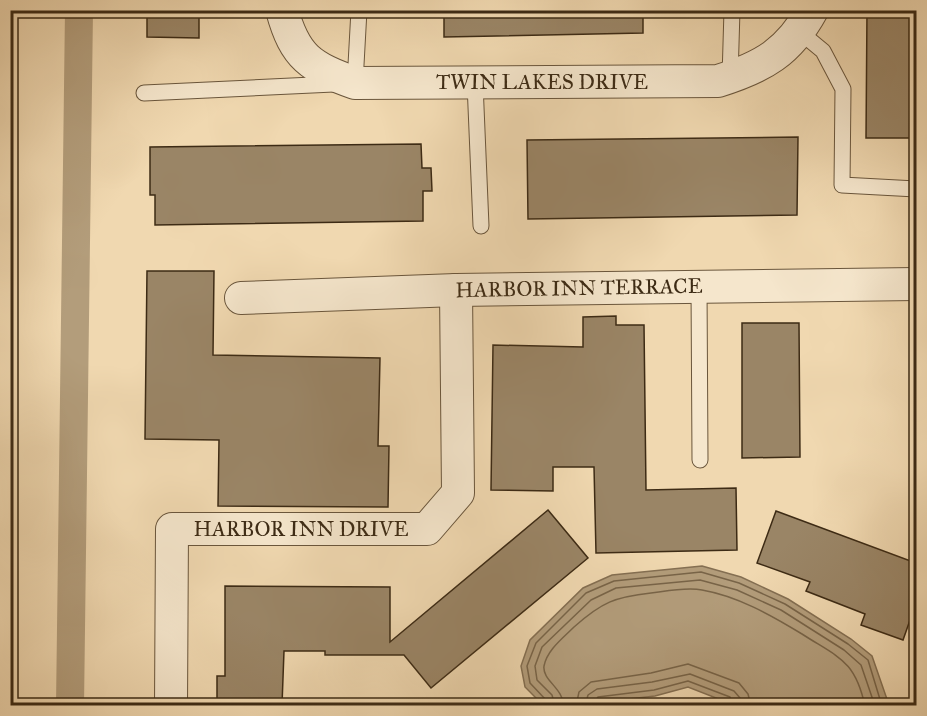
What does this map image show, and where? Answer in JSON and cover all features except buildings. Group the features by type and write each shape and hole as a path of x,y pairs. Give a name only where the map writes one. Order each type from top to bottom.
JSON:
{"street":[{"name":"TWIN LAKES DRIVE","path":"282,10 295,48 320,70 355,83 718,81 730,78 776,57 806,21"},
{"name":"HARBOR INN TERRACE","path":"241,298 456,290 916,284"},
{"name":"HARBOR INN DRIVE","path":"171,705 172,529 427,529 458,493 456,290"}],"lane":[{"path":"144,93 355,83 359,10"},
{"path":"730,78 732,10"},
{"path":"806,21 843,89 842,185 916,189"},
{"path":"475,83 481,226"},
{"path":"699,286 700,460"}],"water":[{"path":"702,566 741,577 788,599 851,639 872,656 889,705 734,705 688,687 655,696 550,706 543,705 525,687 521,666 530,640 583,588 612,575"}],"waterway":[{"path":"70,706 79,10"}]}
